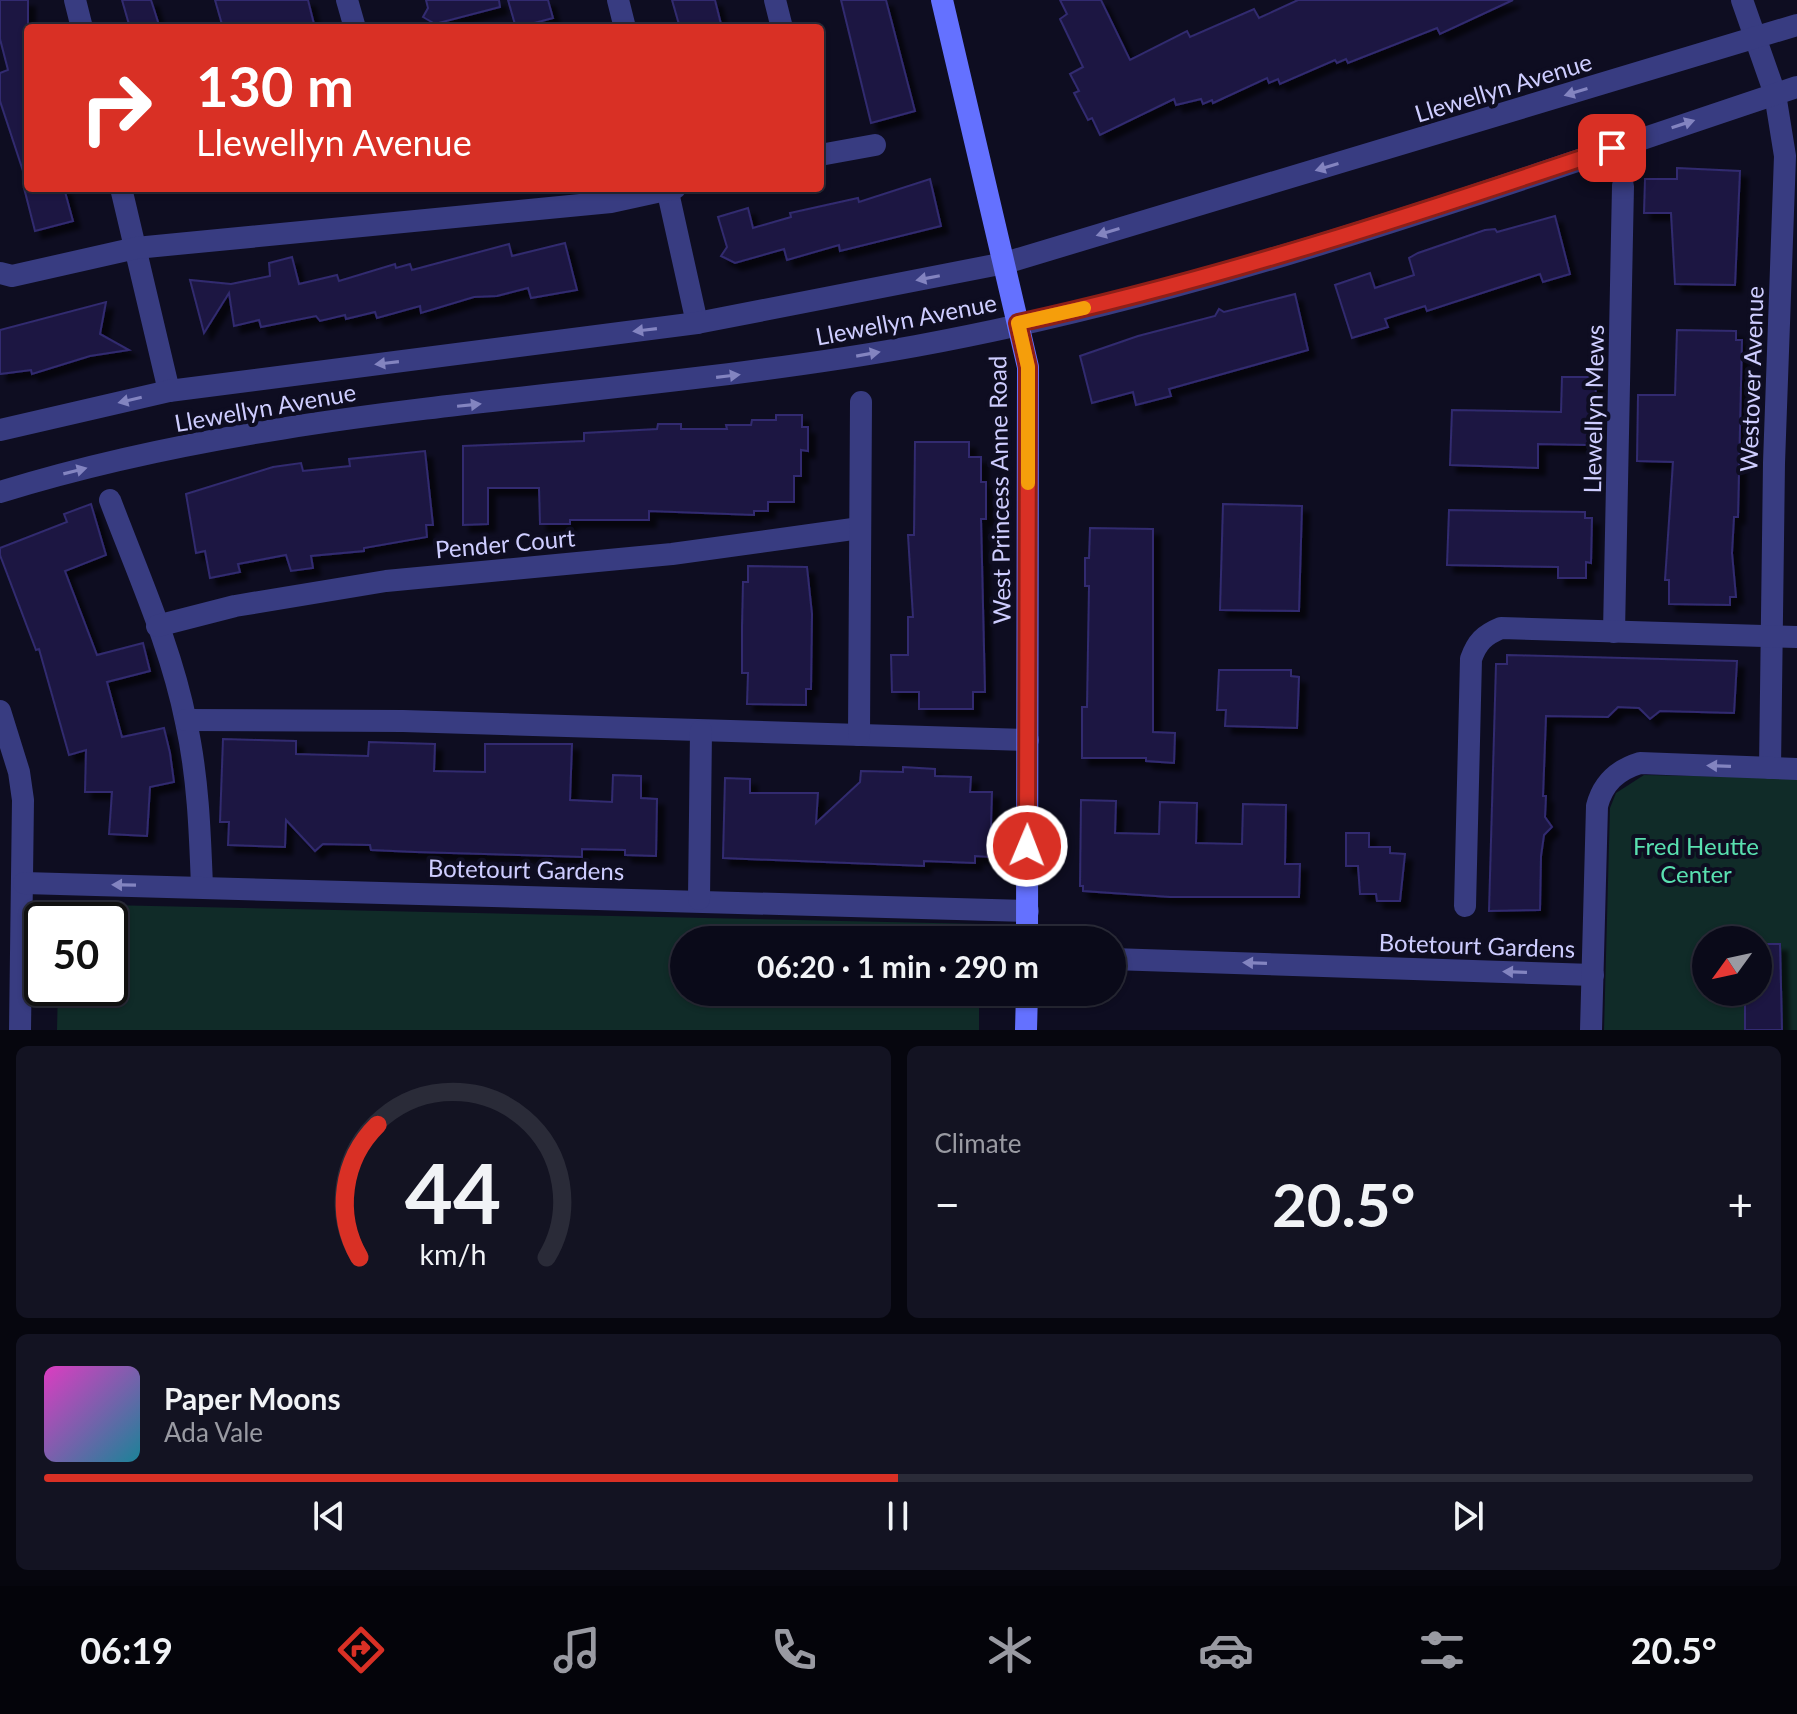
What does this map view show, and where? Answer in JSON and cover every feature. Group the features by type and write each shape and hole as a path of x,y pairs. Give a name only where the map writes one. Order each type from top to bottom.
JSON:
{"main road":[{"name":"West Princess Anne Road","path":"942,0 1028,367 1027,926"},
{"path":"1026,1030 1027,1006"}],"street":[{"path":"75,0 81,24"},
{"path":"347,0 354,24"},
{"path":"618,0 624,24"},
{"path":"775,0 781,24"},
{"name":"Westover Avenue","path":"1742,0 1786,90 1785,156 1791,196 1774,463 1770,768"},
{"name":"Llewellyn Avenue","path":"0,430 169,391 697,323 1005,263 1797,25"},
{"name":"Llewellyn Avenue","path":"0,492 128,458 292,426 740,375 922,345 1189,282 1363,231 1786,90"},
{"path":"824,154 875,145"},
{"name":"Llewellyn Mews","path":"1614,632 1623,186"},
{"path":"122,192 169,391"},
{"path":"0,273 12,276 109,251 611,202 656,192"},
{"path":"671,192 697,323"},
{"path":"859,735 861,402"},
{"path":"110,500 157,626 186,720 199,813 202,887"},
{"name":"Pender Court","path":"157,626 235,606 386,581 672,554 860,528"},
{"path":"1465,906 1471,659 1476,645 1487,634 1501,628 1797,637"},
{"path":"0,711 19,772 24,883 20,1030"},
{"path":"186,720 388,721 1028,740"},
{"path":"699,899 701,731"},
{"name":"Botetourt Gardens","path":"1126,959 1593,975 1597,806 1610,779 1625,767 1640,763 1797,769"},
{"name":"Botetourt Gardens","path":"24,883 699,899 1028,911"},
{"path":"1591,1030 1593,975"}],"green space":[{"name":"Fred Heutte Center","path":"1644,775 1797,778 1797,1030 1604,1030 1610,808 1616,793"},
{"path":"128,905 980,924 670,926 670,1006 979,1006 979,1030 57,1030 58,1006 128,1006"}],"building":[{"path":"0,0 28,0 28,24 24,24 24,174 0,101 0,73 8,70 0,39"},
{"path":"122,0 151,0 159,24 129,24"},
{"path":"215,0 308,0 314,24 222,24"},
{"path":"426,0 499,0 500,7 435,24 423,17 428,8"},
{"path":"508,0 548,0 553,18 531,24 515,24"},
{"path":"672,0 715,0 721,24 679,24"},
{"path":"841,0 886,0 915,111 871,123"},
{"path":"1060,0 1101,0 1130,60 1187,31 1190,37 1254,9 1259,18 1298,0 1513,0 1440,34 1437,28 1348,63 1346,59 1337,63 1335,60 1280,84 1278,79 1269,83 1267,78 1213,103 1212,100 1203,104 1201,99 1176,105 1174,99 1100,135 1074,93 1079,91 1070,74 1083,67 1060,19 1067,14"},
{"path":"1677,168 1740,171 1735,285 1675,284 1671,213 1644,213 1645,179 1677,179"},
{"path":"930,179 941,226 840,251 839,245 787,260 784,249 735,263 721,256 727,247 718,217 748,208 753,228 791,217 790,213 858,198 859,202"},
{"path":"25,192 65,192 73,221 35,231"},
{"path":"1555,216 1570,274 1543,282 1540,274 1427,311 1425,306 1385,319 1388,327 1352,338 1335,285 1370,273 1375,288 1414,275 1409,258 1418,253 1485,230 1495,229 1497,232"},
{"path":"565,243 577,290 531,298 528,288 497,296 474,297 421,313 420,306 377,318 375,312 346,319 345,315 320,321 316,316 261,327 259,320 234,326 229,293 204,333 190,280 231,284 270,276 269,263 292,257 299,284 337,275 339,281 395,264 396,268 410,264 412,270 509,244 512,256"},
{"path":"1295,294 1308,350 1169,389 1171,396 1136,405 1133,392 1092,403 1080,356 1138,336 1215,316 1219,309 1224,312"},
{"path":"106,302 100,334 129,350 90,356 32,374 31,370 0,374 0,330"},
{"path":"1677,330 1736,331 1736,340 1742,340 1738,517 1734,517 1732,553 1736,597 1730,597 1730,605 1669,604 1669,580 1665,580 1673,462 1637,461 1638,395 1675,395"},
{"path":"1562,377 1596,377 1595,422 1590,422 1587,445 1538,444 1538,468 1450,465 1452,410 1561,412"},
{"path":"776,415 802,415 802,427 808,427 808,451 801,450 801,476 794,476 794,502 768,502 768,511 754,511 754,515 649,511 649,520 570,520 570,524 540,524 539,488 488,488 488,524 463,525 463,446 584,441 584,433 657,429 658,424 681,424 681,429 727,429 726,425 751,425 752,420 776,420"},
{"path":"915,442 969,442 969,457 981,457 981,482 986,482 986,519 981,519 985,692 973,692 973,709 919,709 919,692 892,692 891,655 908,655 908,617 913,617 908,535 914,535"},
{"path":"425,451 433,525 426,525 427,537 364,548 364,551 311,556 313,568 291,571 286,555 238,564 240,572 210,578 205,551 196,553 186,494 273,467 301,463 303,471 350,466 349,459"},
{"path":"91,504 106,555 65,571 97,655 143,643 150,671 107,682 122,737 164,728 174,782 150,787 147,836 109,834 112,792 85,792 86,750 69,755 39,649 36,650 0,555 0,548 67,522 64,514"},
{"path":"1223,504 1302,506 1299,611 1220,610"},
{"path":"1449,510 1585,512 1585,518 1592,518 1591,563 1586,562 1586,578 1558,578 1558,567 1447,565"},
{"path":"1090,528 1153,529 1153,732 1175,733 1174,763 1146,761 1146,758 1082,758 1082,707 1087,707 1089,586 1085,586 1085,558 1089,558"},
{"path":"748,566 807,567 812,614 811,689 806,689 806,705 747,704 748,673 742,673 742,627 743,582 748,582"},
{"path":"1507,655 1737,661 1734,713 1660,711 1650,719 1639,708 1618,707 1608,717 1546,716 1543,796 1546,796 1545,817 1552,827 1544,835 1540,910 1489,911 1496,664 1507,664"},
{"path":"1219,670 1291,670 1291,676 1299,677 1297,728 1225,726 1226,710 1217,710"},
{"path":"223,739 296,741 296,754 368,756 369,742 435,744 434,771 485,772 485,744 572,744 570,800 612,802 613,775 641,776 641,798 657,799 656,856 625,855 625,850 582,849 582,857 371,850 370,845 323,844 315,851 286,820 285,847 228,845 229,822 220,822"},
{"path":"903,767 935,769 935,776 971,777 970,792 992,792 990,857 975,856 975,863 924,861 924,866 723,858 725,778 750,779 750,793 818,793 816,823 860,782 861,771 903,772"},
{"path":"1081,800 1116,801 1115,833 1159,834 1160,802 1197,803 1196,843 1242,844 1243,804 1286,805 1285,864 1300,864 1299,897 1170,897 1083,891 1083,886 1080,886"},
{"path":"1346,833 1369,833 1369,847 1390,847 1390,853 1405,854 1400,901 1377,901 1376,894 1360,894 1358,866 1346,866"},
{"path":"1772,944 1780,944 1782,1030 1745,1030 1745,1006 1772,1006"}],"slow traffic":[{"path":"1028,483 1028,367 1018,323 1084,308"}],"route":[{"path":"1027,846 1028,367 1018,323 1204,278 1377,227 1612,148"}]}
